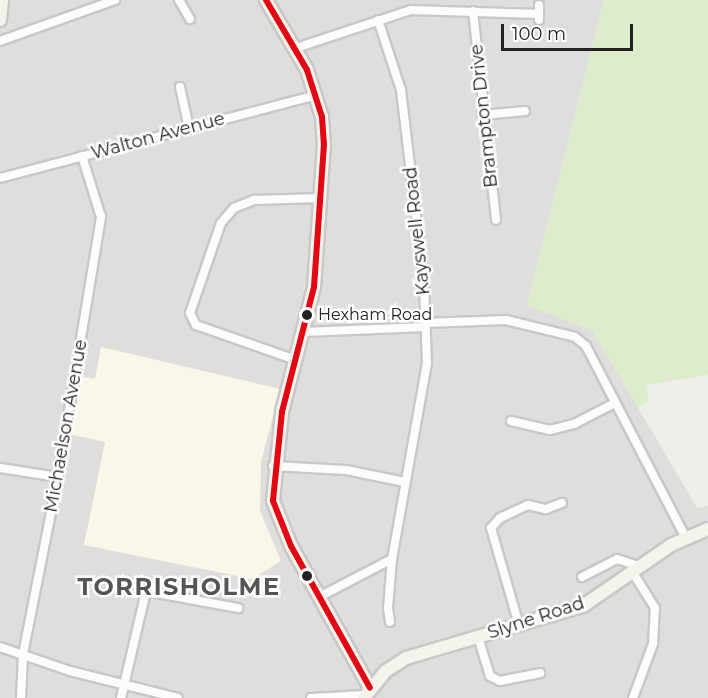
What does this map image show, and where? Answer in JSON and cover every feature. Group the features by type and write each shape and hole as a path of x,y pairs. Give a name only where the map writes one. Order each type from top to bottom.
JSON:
{"street":[{"path":"0,20 2,0"},
{"path":"0,41 115,0"},
{"path":"178,0 190,19"},
{"path":"266,0 296,48 316,95 324,144 314,288 282,412 273,466 273,501 366,694 311,698"},
{"path":"296,48 411,10 539,13"},
{"name":"Brampton Drive","path":"473,11 482,115 496,220"},
{"name":"Kayswell Road","path":"378,20 401,90 425,325 426,376 405,482 393,559 388,608 390,622"},
{"path":"180,87 189,128"},
{"name":"Walton Avenue","path":"0,178 316,95"},
{"path":"482,115 525,111"},
{"name":"Michaelson Avenue","path":"21,698 23,654 58,477 101,218 82,156"},
{"path":"297,360 196,325 190,313 221,223 234,208 254,200 322,198"},
{"path":"304,332 506,320 575,337 586,346 686,538"},
{"path":"512,421 550,430 574,424 615,403"},
{"path":"273,466 346,470 405,482"},
{"path":"0,468 58,477"},
{"path":"519,625 491,528 500,518 528,505 546,509 562,503"},
{"name":"Slyne Road","path":"366,694 406,658 584,606 686,538 708,529"},
{"path":"319,597 393,559"},
{"path":"582,577 617,559 638,570 655,608 653,644 633,698"},
{"path":"121,698 146,591 238,608"},
{"path":"478,637 490,676 500,681 540,673"},
{"path":"0,647 125,685 178,698"}],"shaded area":[{"path":"0,0 604,0 527,305 593,331 697,508 708,506 708,698 0,698"},
{"path":"101,347 280,389 261,462 260,511 281,561 252,579 84,545 105,442 68,434 78,376 95,379"}],"green space":[{"path":"604,0 708,0 708,375 647,385 648,402 638,408 593,331 527,305"}],"transit line":[{"name":"100","path":"266,0 307,70 322,117 324,144 314,287 282,412 273,501 291,546 370,688"}],"place":[{"name":"Hexham Road","path":"307,315"}],"district":[{"name":"TORRISHOLME","path":"179,587"}]}
